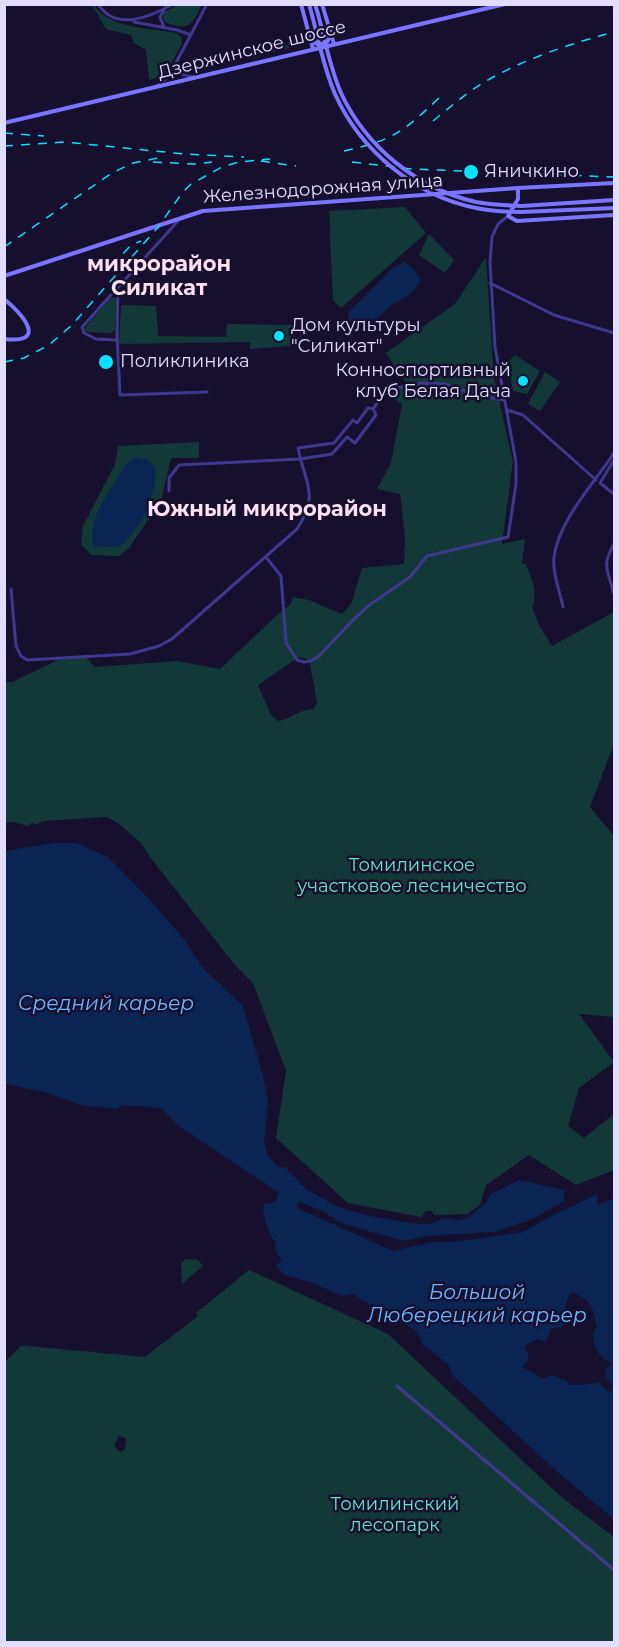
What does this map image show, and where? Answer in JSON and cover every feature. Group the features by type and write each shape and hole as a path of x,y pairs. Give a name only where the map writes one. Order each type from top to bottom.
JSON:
{"main road":[{"path":"301,4 313,49"},
{"path":"309,4 336,96 356,131 378,156 420,186 449,200 476,208 521,212 615,208"},
{"path":"315,4 342,93 361,127 382,151 423,181 477,202 522,206 615,200"},
{"path":"322,4 334,44"},
{"name":"Дзержинское шоссе","path":"4,123 505,4"},
{"path":"308,31 313,42 321,45 329,39 329,27"},
{"name":"Железнодорожная улица","path":"4,276 203,211 615,183"},
{"path":"518,188 518,199 508,216 515,220 615,215"},
{"path":"4,299 27,321 29,328 28,334 23,337 4,339"}],"street":[{"path":"98,4 109,16 164,27 190,35"},
{"path":"132,21 173,4"},
{"path":"150,89 166,79 205,6"},
{"path":"164,27 160,17 165,9"},
{"path":"176,63 182,75 197,78"},
{"path":"266,557 281,576 286,643 297,660 304,662 311,661 333,642 368,606 410,577 427,556 508,537 516,479 513,441 495,347 490,253 492,237 501,221 508,216"},
{"path":"117,339 96,339 84,333 82,327 179,219"},
{"path":"501,221 515,220"},
{"path":"490,283 554,315 615,333"},
{"path":"118,286 117,339 120,395 207,392"},
{"path":"11,589 16,646 24,658 30,660 130,654 159,646 172,639 297,529 310,504 308,484 298,448 334,443 353,420 357,423 368,408 372,409 387,390 422,384 445,384 479,396 504,400"},
{"path":"170,491 170,478 179,465 300,459 332,454 347,437 355,443 376,415 372,409"},
{"path":"506,410 523,415 615,494"},
{"path":"598,481 615,453"},
{"path":"563,607 554,562 556,550 567,521 615,460"},
{"path":"615,544 607,557 606,564 615,594"},
{"path":"397,1386 615,1570"}],"green space":[{"path":"92,5 110,19 120,23 176,33 181,37 182,44 164,76 149,80 146,50 134,43 131,35 106,29"},
{"path":"178,5 201,5 195,18 188,25 178,26 165,22 164,12"},
{"path":"284,43 290,48 268,52 255,59 272,46"},
{"path":"405,207 426,233 341,308 333,300 329,211"},
{"path":"429,234 454,260 445,273 419,255"},
{"name":"Томилинское участковое лесничество","path":"486,257 494,378 513,461 502,544 525,539 522,564 525,564 530,574 535,597 532,607 540,627 552,646 614,612 614,744 590,807 614,836 614,1017 579,1014 614,1062 579,1088 568,1126 584,1138 614,1114 614,1170 576,1185 529,1155 486,1185 480,1205 467,1214 434,1215 432,1211 426,1211 421,1217 348,1203 276,1138 286,1071 253,983 235,965 141,843 107,817 43,821 37,824 31,823 28,826 13,822 5,823 5,682 12,682 58,660 86,657 95,667 177,661 220,669 291,604 293,597 309,600 342,614 351,604 362,568 404,564 405,537 400,494 377,489 391,463 402,404 389,395 407,384 386,353 455,304","holes":["299,657 308,660 317,703 313,709 278,721 271,715 258,686"]},
{"path":"111,297 116,298 115,330 110,333 87,332 86,326"},
{"path":"121,305 156,306 158,336 226,337 227,324 293,325 291,346 250,349 250,342 119,344"},
{"name":"Конноспортивный клуб Белая Дача","path":"515,355 540,371 527,394 513,391 508,362"},
{"path":"545,372 560,382 540,411 528,404"},
{"path":"199,442 199,458 171,458 161,501 129,548 119,556 91,555 81,544 83,526 115,464 118,446"},
{"path":"186,1259 198,1260 203,1266 182,1284 181,1263"},
{"name":"Томилинский лесопарк","path":"249,1270 388,1334 560,1496 614,1537 614,1642 5,1642 5,1362 21,1346 145,1357 198,1316 196,1313","holes":["119,1436 126,1438 125,1449 120,1452 114,1446"]}],"water":[{"path":"404,262 414,269 421,280 412,293 388,308 365,333 350,327 348,313 393,268"},
{"path":"136,458 147,459 156,469 148,509 138,526 120,546 95,547 92,536 95,518 125,466"},
{"path":"53,843 76,843 108,857 183,938 204,969 243,1006 263,1075 268,1102 264,1141 267,1153 277,1166 286,1168 307,1190 341,1208 369,1216 429,1224 445,1218 459,1220 468,1218 486,1203 491,1194 519,1180 564,1190 564,1201 535,1218 495,1232 426,1236 404,1241 341,1223 321,1210 299,1202 297,1208 393,1251 433,1242 455,1242 523,1232 598,1194 597,1205 614,1198 614,1387 607,1379 605,1372 611,1363 599,1354 595,1347 593,1333 597,1327 591,1306 585,1299 573,1292 566,1306 566,1323 561,1328 552,1328 546,1342 538,1339 527,1344 525,1349 528,1353 528,1361 522,1366 542,1379 553,1375 562,1380 565,1379 569,1385 598,1382 609,1392 614,1390 614,1519 561,1475 452,1375 448,1364 423,1345 417,1331 389,1316 385,1310 363,1301 354,1294 342,1296 313,1283 284,1275 276,1265 282,1261 275,1249 276,1243 270,1235 264,1214 264,1204 275,1202 279,1193 180,1127 161,1108 123,1105 117,1109 81,1105 44,1092 5,1084 5,851"}],"railway":[{"path":"433,121 475,88 512,67 563,47 614,32"},
{"path":"344,151 375,143 397,133 407,127 440,97"},
{"path":"4,133 44,136"},
{"path":"4,146 65,142 184,154 244,157"},
{"path":"4,247 112,173 133,163 163,157"},
{"path":"4,362 24,358 49,345 72,325 159,226 191,184 222,167 239,162 270,159"},
{"path":"261,161 296,166"},
{"path":"153,162 194,164 212,162"},
{"path":"352,162 412,169 614,177"},
{"path":"112,266 131,245 141,241"}],"place":[{"name":"Яничкино","path":"471,172"},
{"name":"Дом культуры \"Силикат\"","path":"279,336"},
{"name":"Поликлиника","path":"106,362"},
{"name":"Конноспортивный клуб Белая Дача","path":"523,381"}],"district":[{"name":"микрорайон Силикат","path":"159,277"},
{"name":"Южный микрорайон","path":"267,510"}],"water label":[{"name":"Средний карьер","path":"106,1004"},
{"name":"Большой Люберецкий карьер","path":"477,1304"}]}
